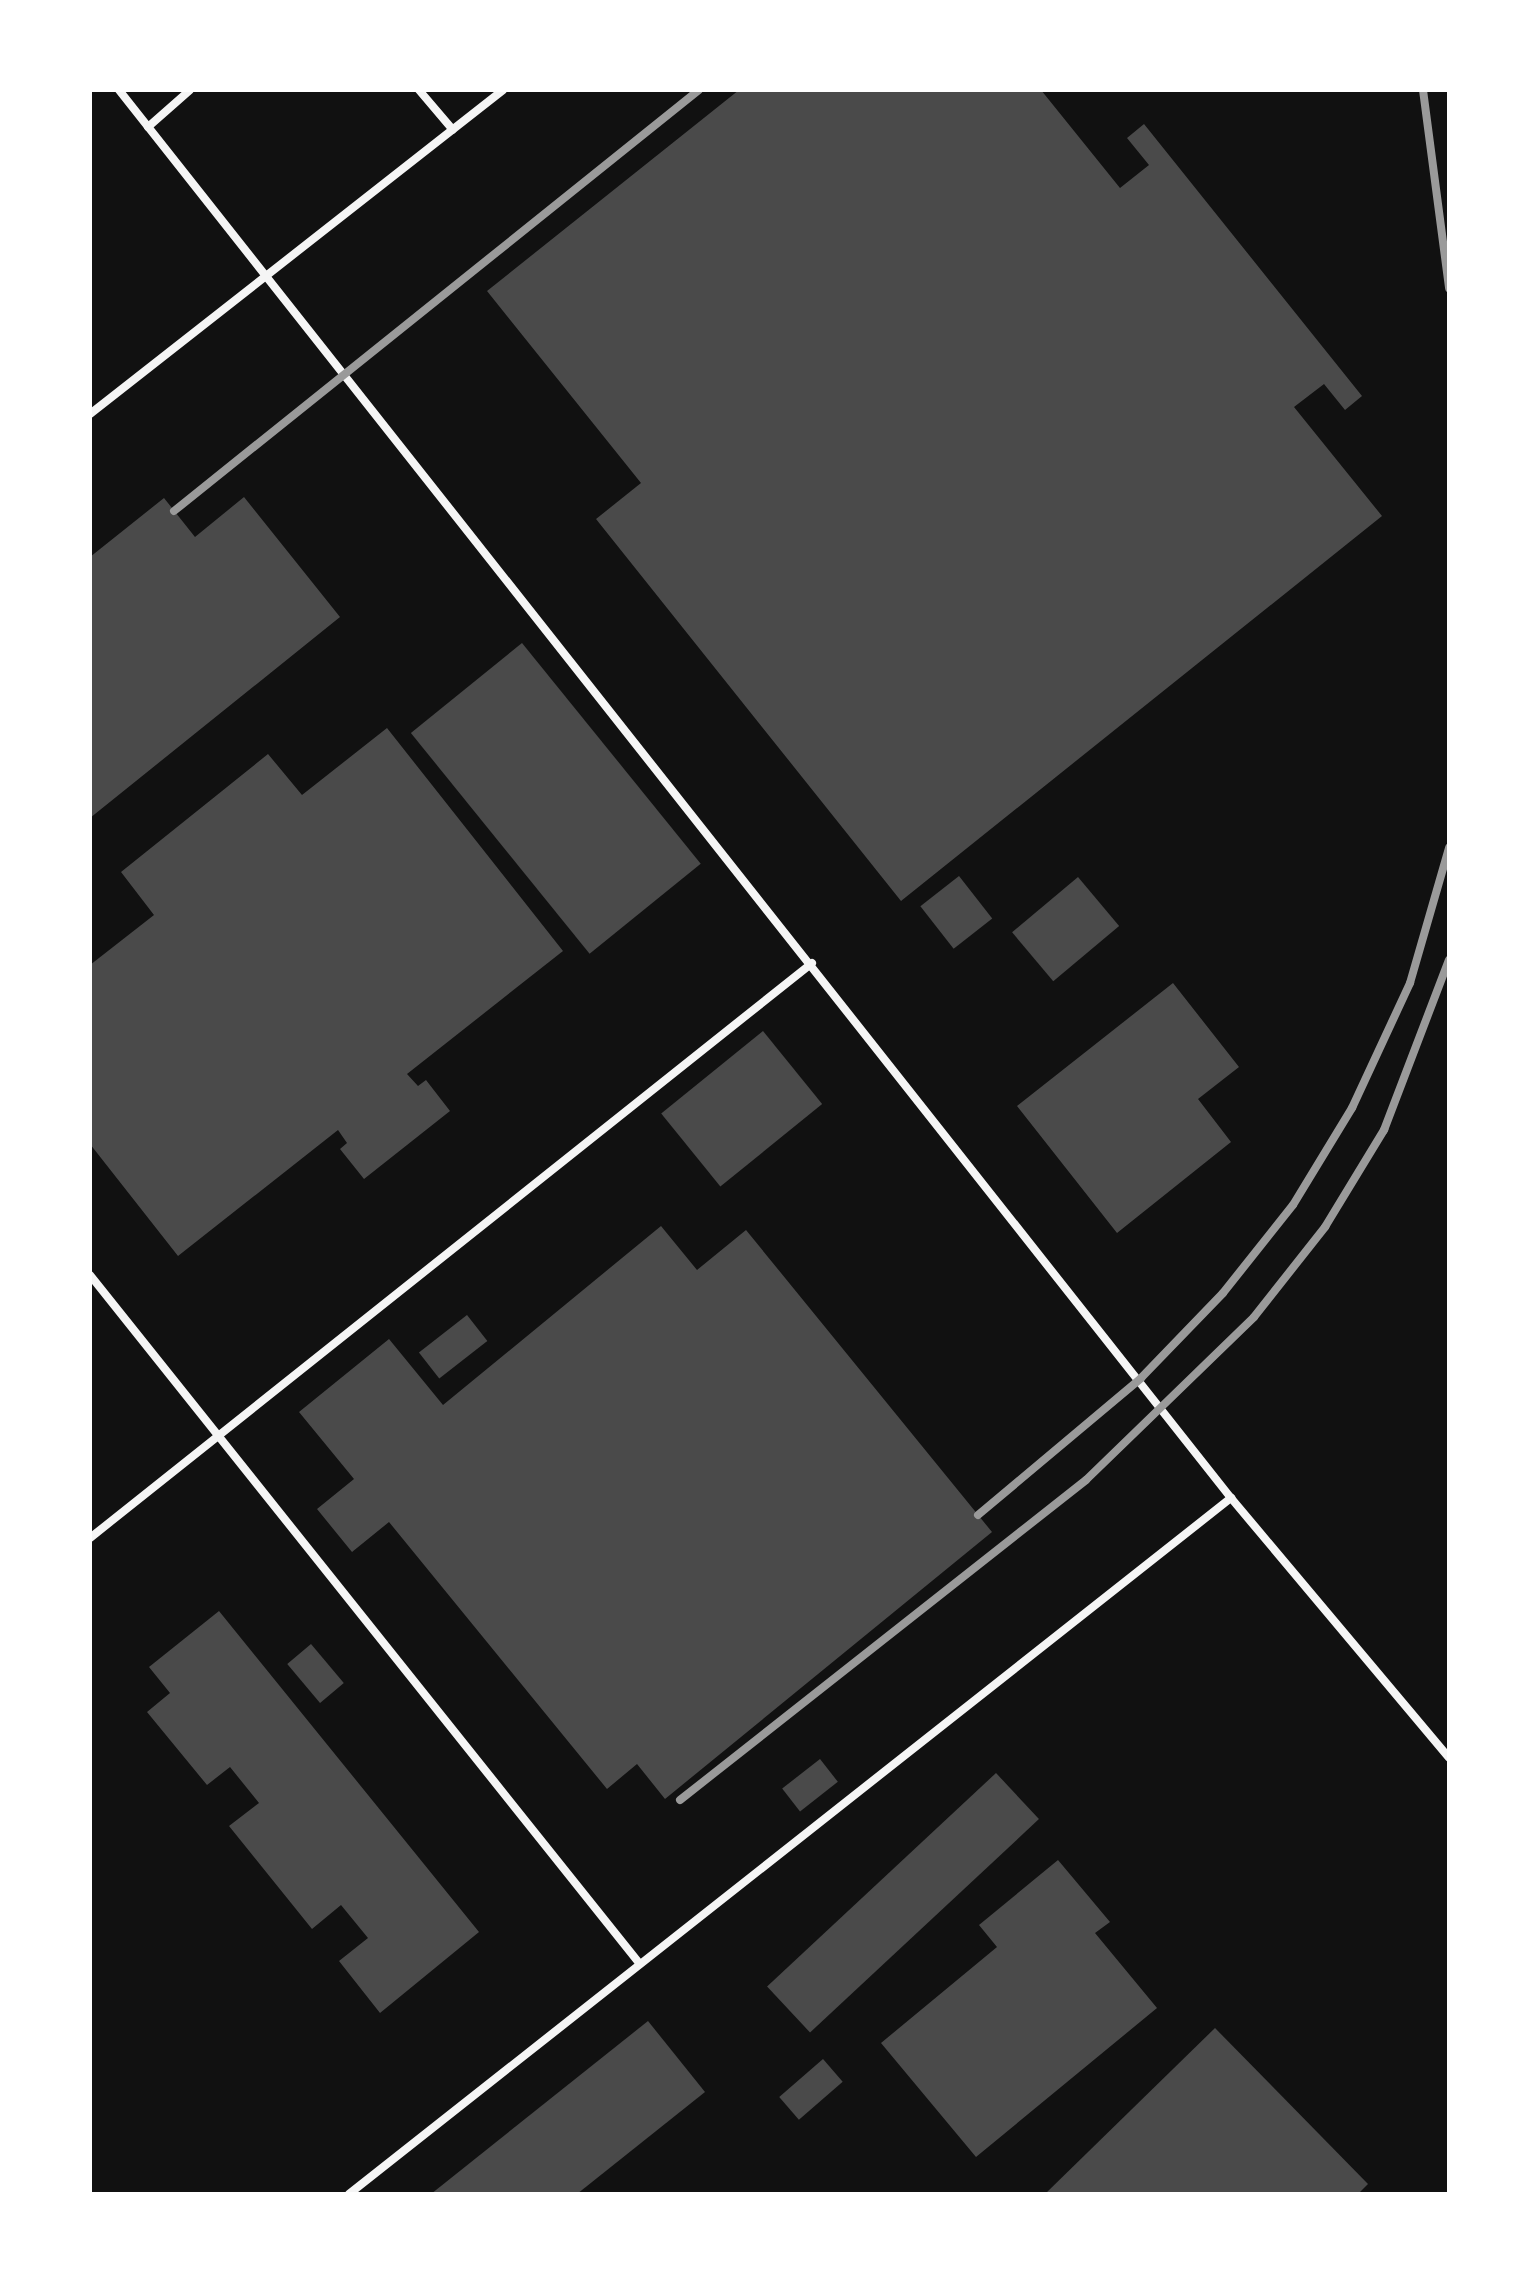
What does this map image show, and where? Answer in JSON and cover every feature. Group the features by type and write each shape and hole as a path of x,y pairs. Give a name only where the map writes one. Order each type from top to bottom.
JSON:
{"lane":[{"path":"119,90 1232,1498 1449,1758"},
{"path":"148,126 190,90"},
{"path":"418,90 453,130"},
{"path":"90,414 503,90"},
{"path":"90,1538 812,963"},
{"path":"90,1275 638,1962"},
{"path":"349,2194 638,1962 1232,1498"}],"building":[{"path":"739,90 1041,90 1120,188 1149,165 1127,138 1144,124 1362,396 1345,410 1324,384 1294,407 1382,516 901,901 596,519 641,483 487,291"},
{"path":"244,497 340,617 90,818 90,557 164,498 195,537"},
{"path":"522,643 701,864 590,954 411,733"},
{"path":"387,728 563,951 407,1074 418,1086 426,1080 450,1111 364,1179 340,1149 347,1143 338,1130 178,1256 90,1144 90,965 154,915 121,872 268,754 302,795"},
{"path":"959,876 992,919 954,949 920,906"},
{"path":"1078,877 1119,926 1053,981 1012,932"},
{"path":"1173,983 1239,1067 1198,1099 1231,1142 1117,1233 1017,1106"},
{"path":"763,1031 822,1104 720,1186 661,1113"},
{"path":"661,1226 697,1270 746,1230 992,1532 665,1799 637,1764 607,1789 389,1522 352,1552 317,1509 354,1479 299,1412 389,1339 443,1405"},
{"path":"467,1315 487,1341 439,1379 419,1353"},
{"path":"219,1611 479,1932 380,2013 339,1961 368,1938 341,1905 312,1929 229,1826 259,1803 230,1767 207,1785 147,1712 170,1693 149,1667"},
{"path":"311,1644 344,1683 320,1703 287,1664"},
{"path":"820,1759 838,1782 800,1811 782,1789"},
{"path":"996,1773 1039,1819 810,2033 767,1986"},
{"path":"1058,1860 1110,1922 1095,1933 1157,2008 976,2157 881,2043 997,1947 979,1925"},
{"path":"648,2021 705,2092 577,2194 431,2194"},
{"path":"1215,2028 1368,2184 1358,2194 1045,2194"},
{"path":"823,2059 843,2082 799,2120 779,2097"}],"railway":[{"path":"174,511 699,90"},
{"path":"1423,90 1449,288"},
{"path":"978,1515 1141,1378 1223,1293 1293,1205 1352,1108 1410,983 1449,848"},
{"path":"680,1800 1086,1480 1254,1317 1325,1227 1384,1130 1449,960"}]}
